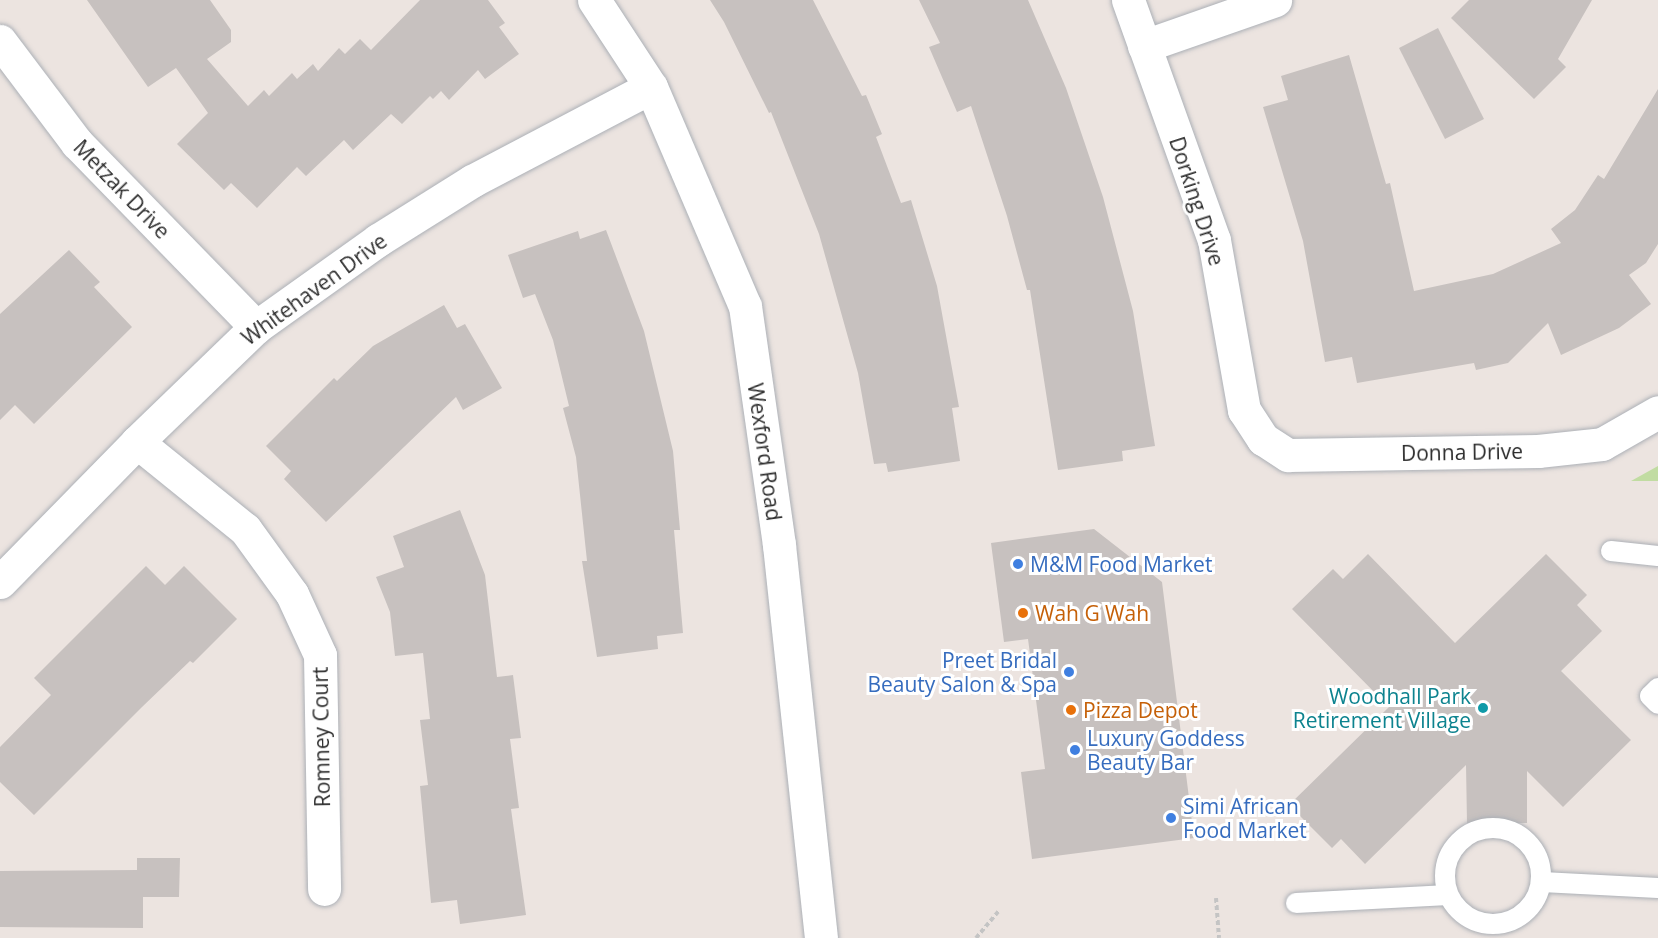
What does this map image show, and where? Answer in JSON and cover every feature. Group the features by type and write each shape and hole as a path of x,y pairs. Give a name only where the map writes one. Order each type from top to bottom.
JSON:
{"street":[{"name":"Wexford Road","path":"594,0 651,87 745,306 780,555 821,938"},
{"name":"Dorking Drive","path":"1128,0 1214,240 1244,410 1263,439"},
{"path":"1144,46 1275,0"},
{"name":"Metzak Drive","path":"0,41 77,143 256,327"},
{"name":"Whitehaven Drive","path":"0,582 137,442 256,327 378,240 472,181 651,87"},
{"name":"Donna Drive","path":"1263,439 1288,455 1538,451 1602,444 1658,412"},
{"name":"Romney Court","path":"137,442 245,529 292,594 320,655 324,889"}],"lane":[{"path":"1611,551 1658,556"},
{"path":"1658,688 1650,696 1658,704"},
{"path":"1495,827 1512,830 1531,845 1541,866 1542,882 1537,899 1527,911 1514,920 1498,925 1482,924 1467,918 1456,907 1448,894 1446,872 1452,849 1463,837 1478,830 1495,827"},
{"path":"1542,882 1658,888"},
{"path":"1296,903 1448,894"}],"path":[{"path":"1216,898 1219,938"},
{"path":"976,938 999,911"}],"green space":[{"path":"1658,466 1658,481 1631,481"}],"building":[{"path":"87,0 210,0 231,30 231,42 207,59 248,106 264,90 269,96 292,73 297,79 313,64 318,71 339,48 345,54 360,39 371,50 420,0 488,0 505,23 499,27 519,54 485,79 478,70 449,100 441,91 433,99 430,96 402,124 391,114 353,150 344,140 306,176 297,167 257,208 231,183 224,190 177,144 208,113 176,68 148,87"},
{"path":"710,0 813,0 862,96 866,95 882,134 876,137 901,203 911,200 937,286 959,407 952,408 960,461 888,472 886,463 874,464 858,373 819,234 771,112 769,113 724,22"},
{"path":"919,0 1028,0 1066,88 1103,197 1133,311 1155,446 1122,451 1123,461 1058,470 1030,290 1027,290 1007,216 971,106 957,112 929,47 940,43"},
{"path":"1469,0 1592,0 1558,59 1566,67 1534,99 1451,18"},
{"path":"1438,28 1484,119 1445,139 1399,48"},
{"path":"1349,55 1386,184 1390,183 1414,291 1493,274 1561,243 1551,229 1575,210 1598,175 1604,179 1658,89 1658,244 1646,263 1629,275 1651,304 1619,328 1561,355 1548,323 1508,363 1476,370 1474,363 1357,383 1352,357 1325,362 1303,241 1263,107 1288,100 1281,76"},
{"path":"606,230 644,331 673,451 680,530 674,530 683,633 657,636 658,649 597,657 582,561 587,561 576,457 563,408 569,406 553,340 535,294 523,298 508,255 578,231 580,239"},
{"path":"69,250 100,282 94,287 132,327 34,424 15,405 0,420 0,314"},
{"path":"444,305 457,328 465,324 502,388 463,410 456,397 326,522 284,479 291,471 266,446 334,378 337,381 373,346"},
{"path":"460,510 485,575 497,677 513,675 521,738 510,739 519,808 511,809 526,915 460,924 457,900 431,903 420,786 428,785 420,720 430,719 423,653 395,656 390,612 376,577 404,567 393,536"},
{"path":"1094,529 1162,582 1194,838 1032,859 1021,772 1045,769 1028,639 1004,642 991,543"},
{"name":"Woodhall Park Retirement Village","path":"1368,554 1455,643 1546,554 1587,595 1577,605 1602,631 1561,671 1631,740 1563,807 1527,771 1527,823 1467,823 1466,765 1365,864 1341,839 1332,848 1289,805 1389,707 1292,609 1333,569 1343,579"},
{"path":"146,566 165,585 184,566 237,619 193,663 190,661 142,707 34,815 0,782 0,747 51,695 34,678"},
{"path":"137,858 180,858 179,897 143,897 143,928 0,927 0,871 137,870"}],"place":[{"name":"M&M Food Market","path":"1018,564"},
{"name":"Wah G Wah","path":"1023,613"},
{"name":"Preet Bridal Beauty Salon & Spa","path":"1069,672"},
{"name":"Woodhall Park Retirement Village","path":"1483,708"},
{"name":"Pizza Depot","path":"1071,710"},
{"name":"Luxury Goddess Beauty Bar","path":"1075,750"},
{"name":"Simi African Food Market","path":"1171,818"}]}
